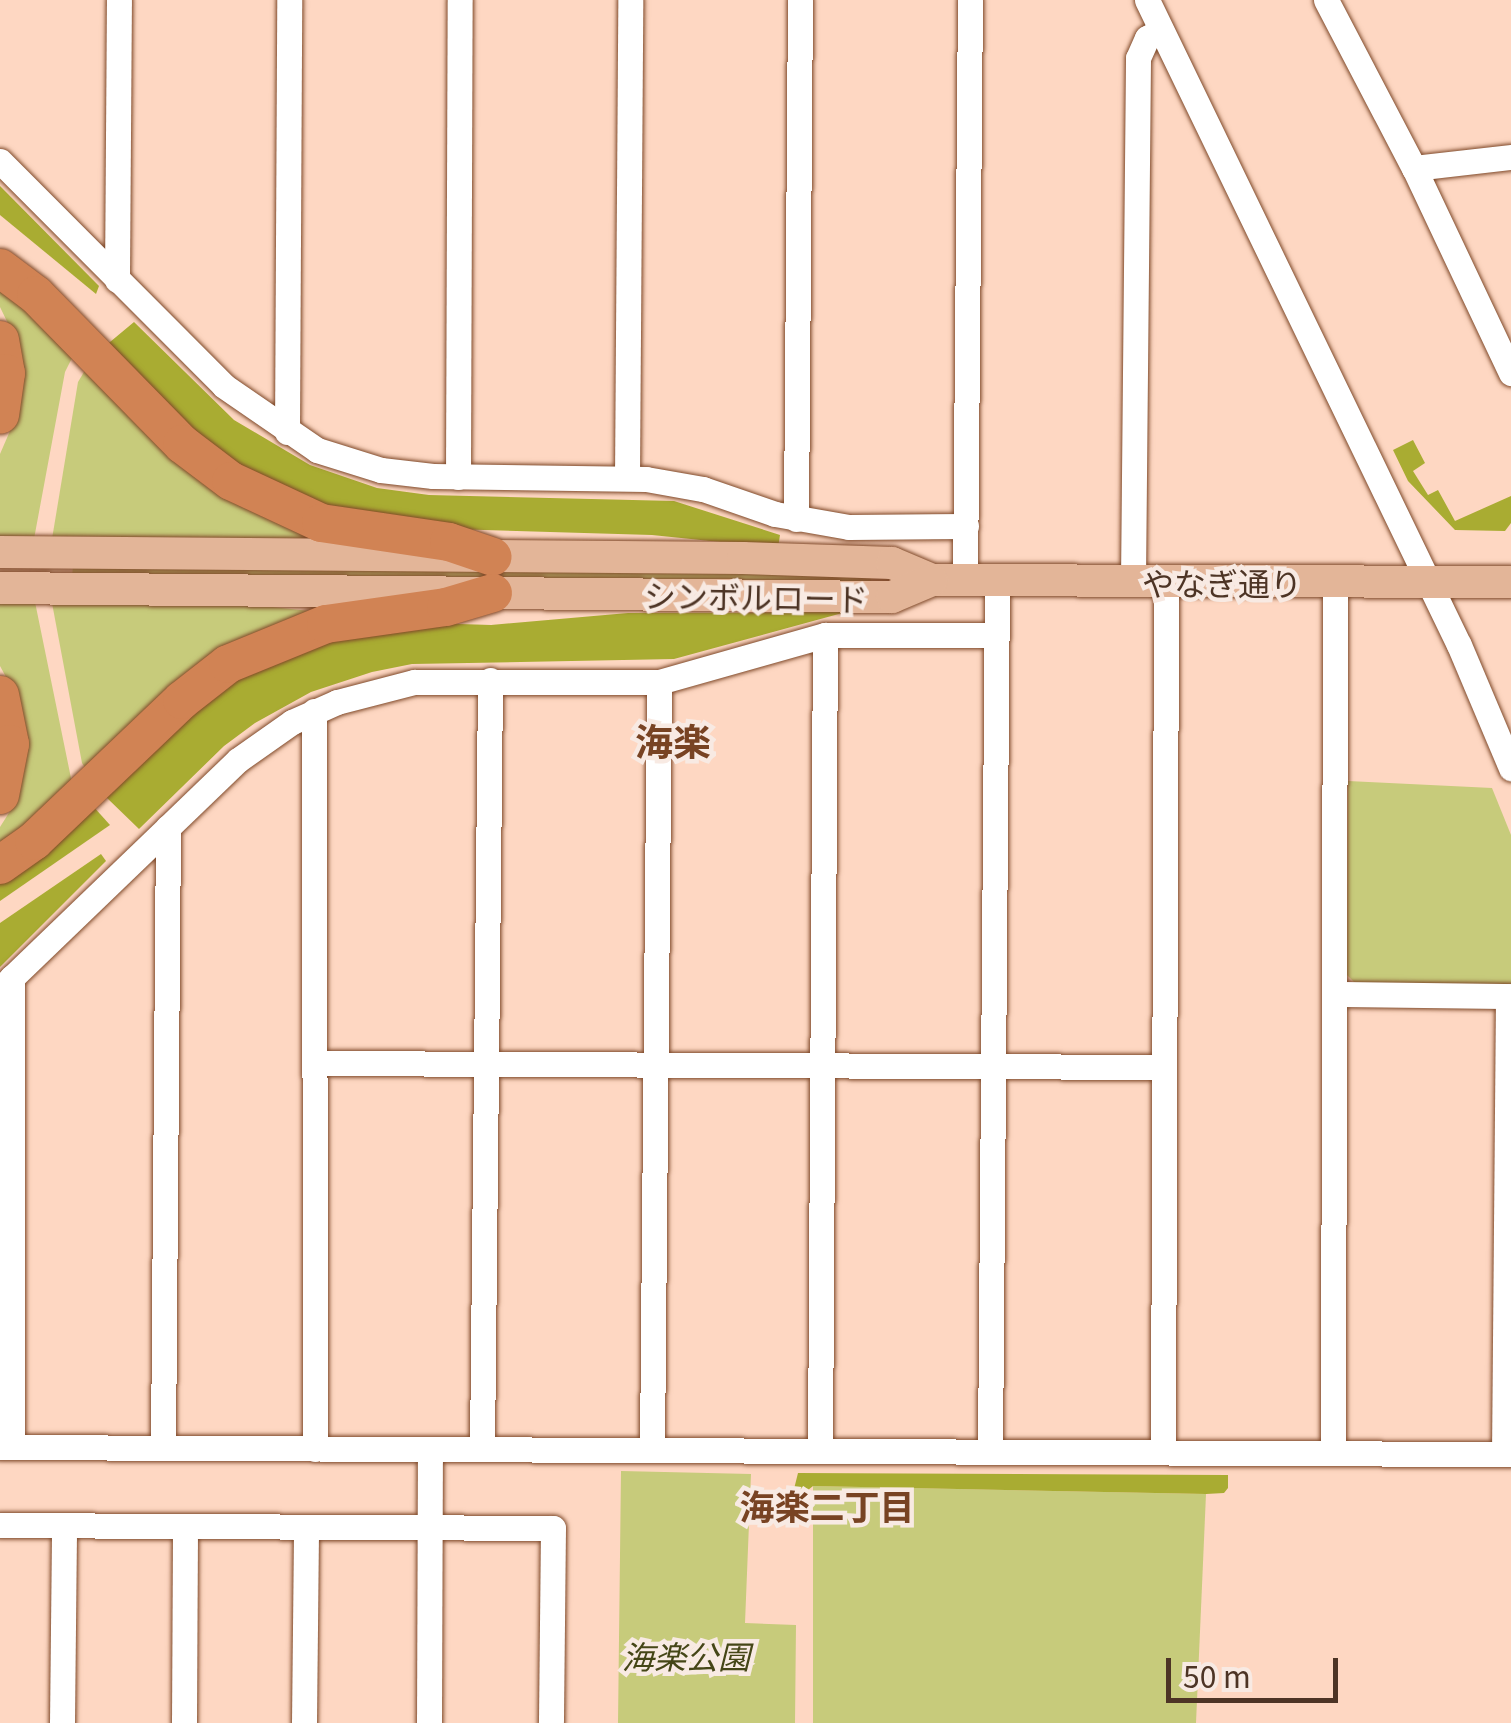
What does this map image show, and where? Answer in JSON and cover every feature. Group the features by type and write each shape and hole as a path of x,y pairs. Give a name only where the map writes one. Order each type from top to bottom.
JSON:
{"highway":[{"path":"0,268 36,295 182,444 245,489 322,523 449,542 493,575 446,607 326,624 228,664 182,700 34,841 0,865"},
{"path":"0,340 6,373 0,415"},
{"path":"0,795 10,744 2,699"}],"main road":[{"name":"シンボルロード","path":"0,552 493,575"},
{"name":"シンボルロード","path":"0,588 892,563 965,580"},
{"name":"やなぎ通り","path":"965,580 1511,582"}],"street":[{"path":"117,280 119,0"},
{"path":"287,432 290,0"},
{"path":"458,476 460,0"},
{"path":"627,478 630,0"},
{"path":"796,519 800,0"},
{"path":"970,0 965,580 996,635 990,1452"},
{"path":"1147,0 1429,582 1511,768"},
{"path":"1326,0 1414,168 1508,362"},
{"path":"1133,581 1138,58 1147,38 1161,30"},
{"path":"1414,168 1511,157"},
{"path":"0,160 224,386 317,450 380,470 458,476 627,478 703,489 796,519 850,528 966,526"},
{"path":"1164,1452 1166,582"},
{"path":"1333,1453 1335,583"},
{"path":"996,635 825,636 659,682 414,682 314,711 238,760 6,983 6,1448 1508,1454 1509,996 1335,994"},
{"path":"820,1451 825,636"},
{"path":"482,1450 490,680"},
{"path":"652,1450 659,682"},
{"path":"314,711 315,1449"},
{"path":"163,1448 168,827"},
{"path":"317,1063 1164,1067"},
{"path":"428,1723 430,1449"},
{"path":"0,1525 552,1528 552,1723"},
{"path":"62,1723 64,1525"},
{"path":"184,1723 185,1526"},
{"path":"304,1723 306,1527"}],"green space":[{"path":"0,278 76,350 65,372 34,539 0,538 0,454 16,417 15,338 0,307"},
{"path":"90,362 335,540 52,539 78,382"},
{"path":"73,566 871,573 871,586 72,577"},
{"path":"0,602 35,602 72,783 0,854 0,827 12,808 18,699 0,666"},
{"path":"52,603 253,605 319,612 90,775 82,763"},
{"path":"1348,781 1492,788 1511,835 1511,986 1357,985 1347,975"},
{"name":"海楽公園","path":"621,1471 751,1474 745,1623 796,1625 795,1723 618,1723"},
{"path":"813,1486 1206,1494 1196,1723 813,1723"}],"shaded area":[{"path":"0,186 99,286 96,294 0,215"},
{"path":"134,322 234,420 310,465 377,488 429,495 674,501 780,535 778,548 652,535 415,528 363,521 247,479 104,347"},
{"path":"1413,440 1425,463 1413,471 1428,495 1438,490 1455,521 1511,496 1511,523 1505,531 1455,530 1408,481 1393,450"},
{"path":"846,612 674,659 412,664 372,672 311,692 255,723 224,746 139,829 106,797 184,715 256,662 398,622 491,625 628,613"},
{"path":"92,805 110,825 0,901 0,879"},
{"path":"101,854 106,861 0,967 0,923"},
{"path":"798,1473 1228,1475 1228,1488 1224,1493 1206,1494 813,1486 802,1495 793,1493"}],"district":[{"name":"海楽","path":"673,740"},
{"name":"海楽二丁目","path":"827,1505"}]}
